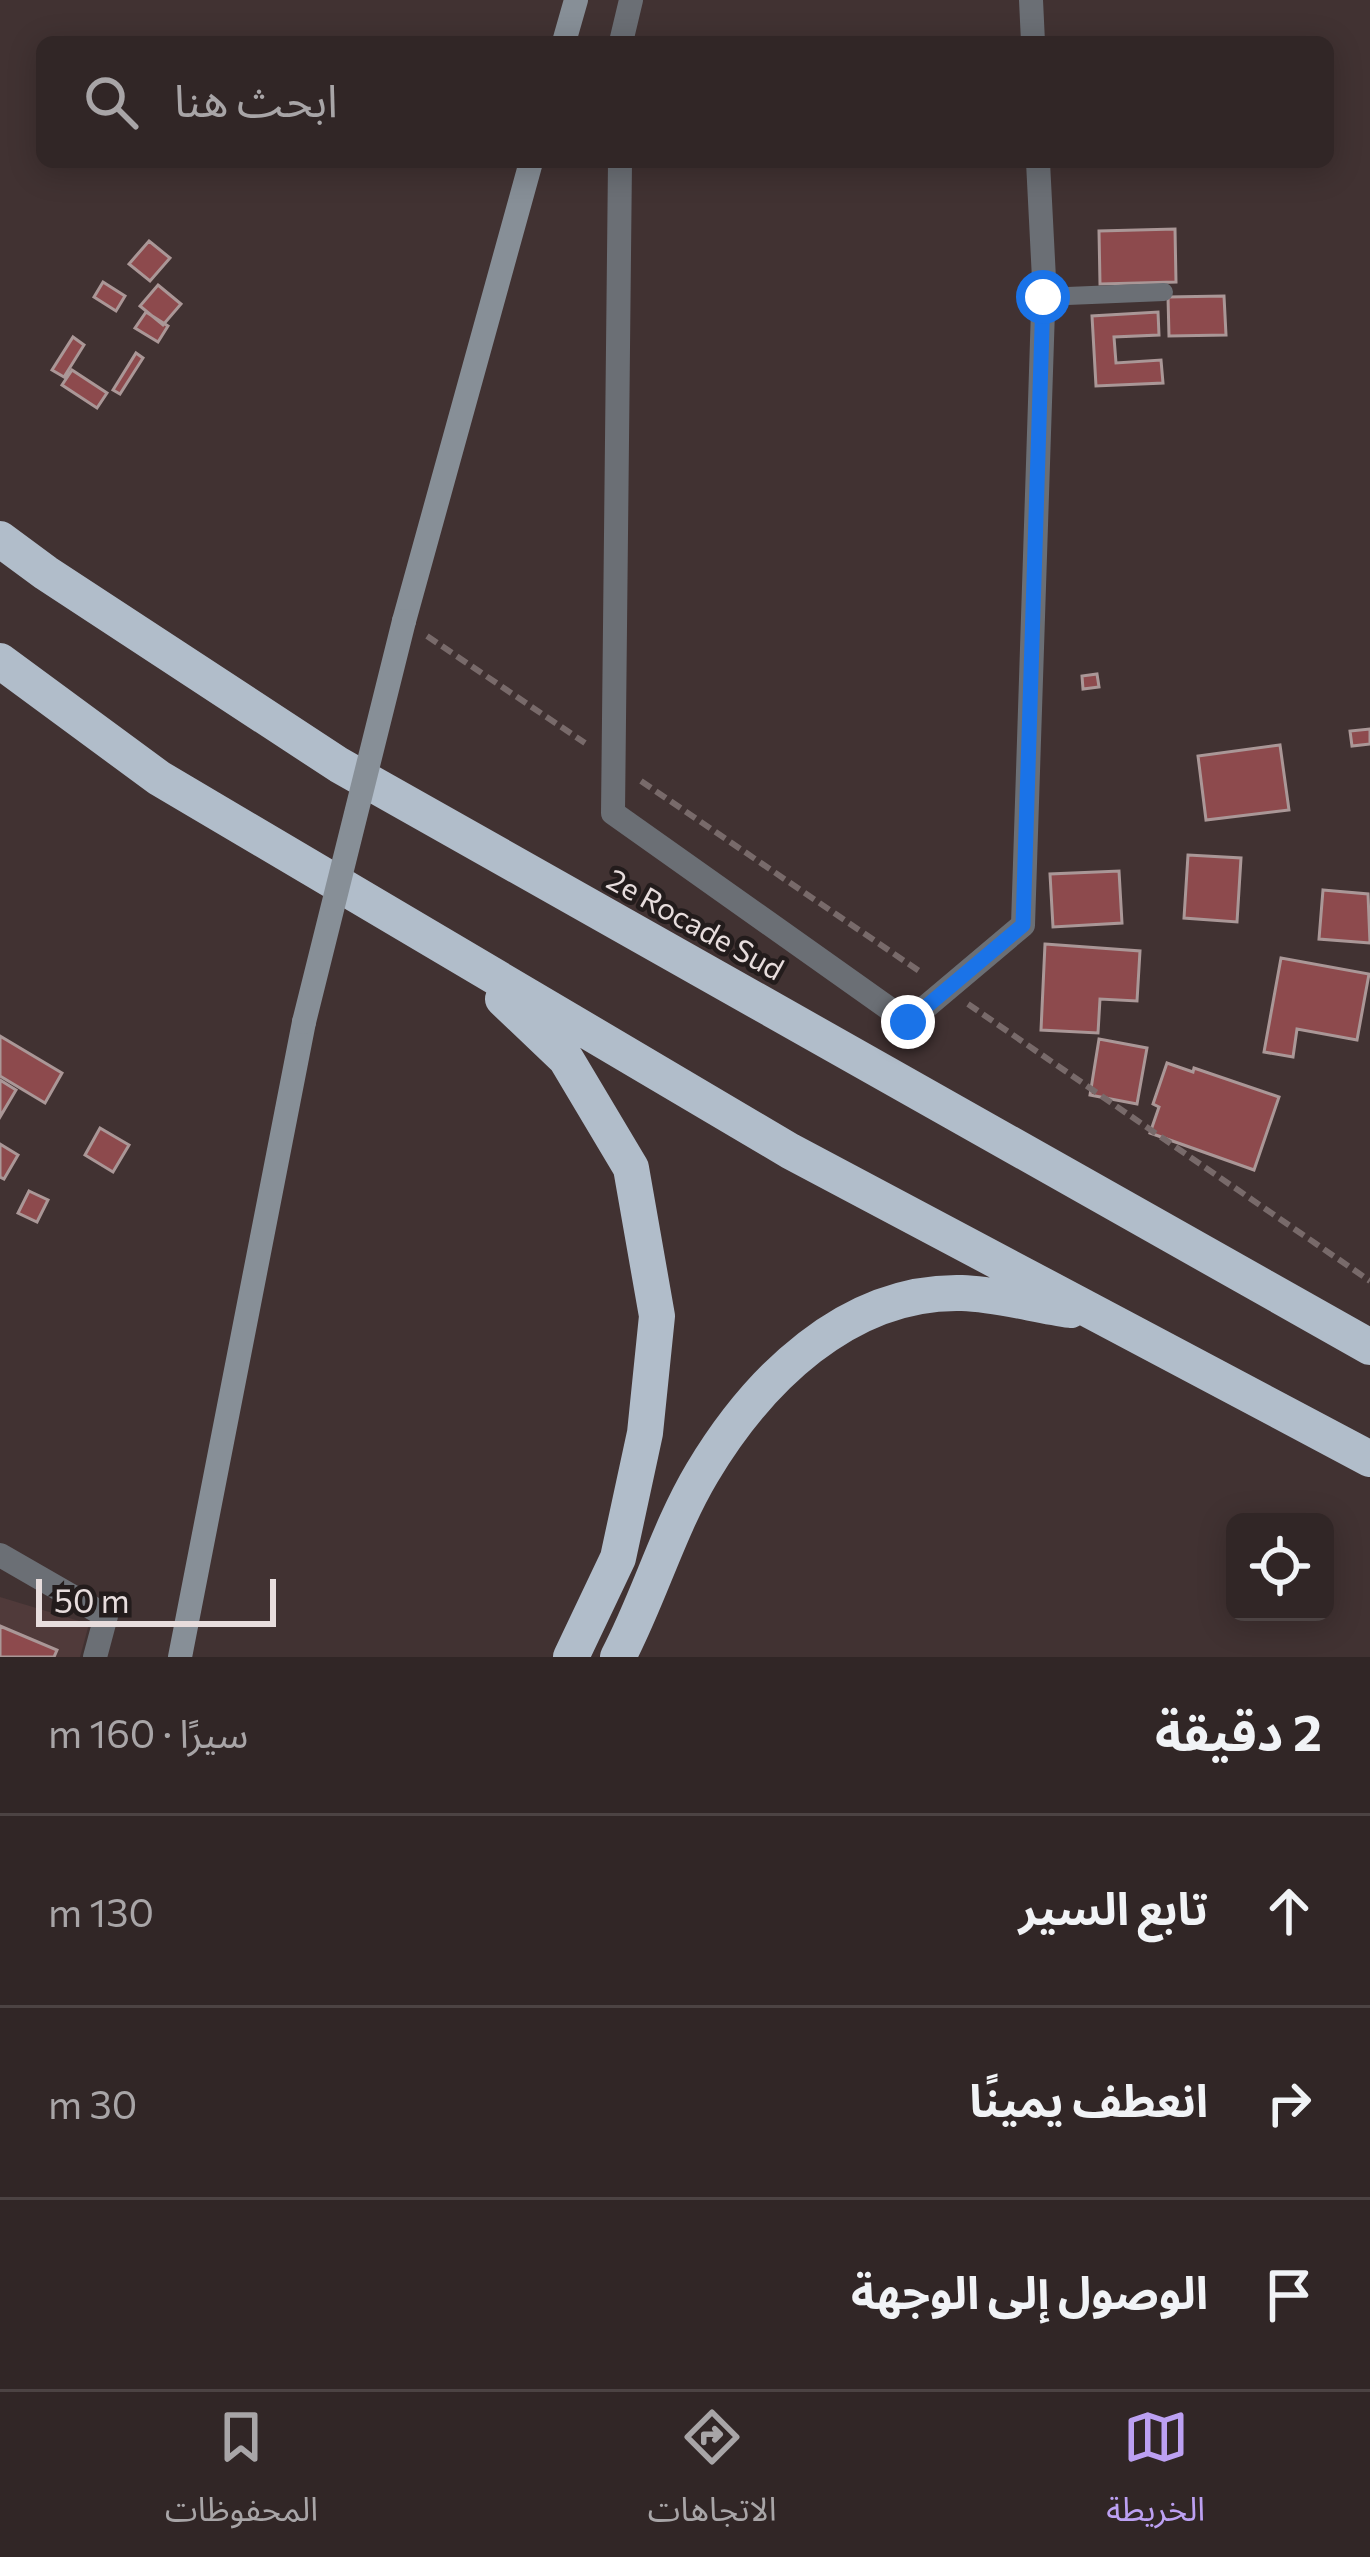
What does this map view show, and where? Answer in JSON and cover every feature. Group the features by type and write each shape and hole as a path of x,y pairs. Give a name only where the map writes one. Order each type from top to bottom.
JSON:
{"highway":[{"name":"2e Rocade Sud","path":"0,535 46,573 339,765 1370,1347"},
{"path":"0,661 159,778 790,1151 1370,1459"},
{"path":"461,959 566,1060 631,1168 657,1316 645,1433 618,1558 571,1657"},
{"path":"618,1657 700,1476 767,1386 811,1345 863,1312 911,1299 961,1293 1102,1315"}],"main road":[{"path":"567,36 576,0"},
{"path":"180,1657 304,1022 404,621 529,168"}],"street":[{"path":"622,36 631,0"},
{"path":"1031,0 1033,36"},
{"path":"620,168 613,813 908,1022 1023,925 1043,297 1038,168"},
{"path":"0,1555 106,1616 95,1657"}],"lane":[{"path":"1043,297 1164,292"}],"path":[{"path":"404,621 1370,1281"}],"shaded area":[{"path":"0,1597 89,1624 80,1657 0,1657"}],"building":[{"path":"1175,229 1176,282 1100,284 1099,231"},
{"path":"149,241 170,258 150,281 129,264"},
{"path":"103,282 125,296 116,311 94,297"},
{"path":"158,285 181,304 163,325 140,306"},
{"path":"1224,296 1226,335 1169,336 1168,297"},
{"path":"146,312 168,326 158,342 135,328"},
{"path":"1158,312 1159,335 1114,337 1116,363 1161,360 1163,383 1096,386 1092,316"},
{"path":"73,337 84,345 64,377 52,370"},
{"path":"136,353 143,358 120,394 113,390"},
{"path":"72,370 107,393 97,408 62,385"},
{"path":"1097,674 1099,687 1083,689 1082,676"},
{"path":"1370,729 1370,744 1352,746 1350,731"},
{"path":"1280,745 1289,810 1206,820 1198,756"},
{"path":"1188,855 1241,858 1237,922 1184,918"},
{"path":"1119,871 1122,923 1053,927 1050,874"},
{"path":"1323,890 1368,894 1370,943 1319,939"},
{"path":"1045,944 1140,951 1137,1001 1100,999 1098,1033 1041,1030"},
{"path":"1281,958 1369,974 1357,1040 1297,1029 1293,1057 1264,1052"},
{"path":"0,1036 62,1073 45,1103 0,1076"},
{"path":"1099,1039 1147,1048 1137,1104 1090,1095"},
{"path":"1167,1063 1279,1097 1254,1170 1150,1133 1159,1107 1153,1104"},
{"path":"0,1080 16,1090 0,1117"},
{"path":"100,1128 129,1145 113,1172 85,1155"},
{"path":"0,1144 18,1155 4,1179 0,1177"},
{"path":"29,1191 48,1200 37,1222 18,1213"},
{"path":"0,1626 57,1650 54,1657 0,1657"}],"route":[{"path":"908,1022 1023,925 1043,297"}]}
